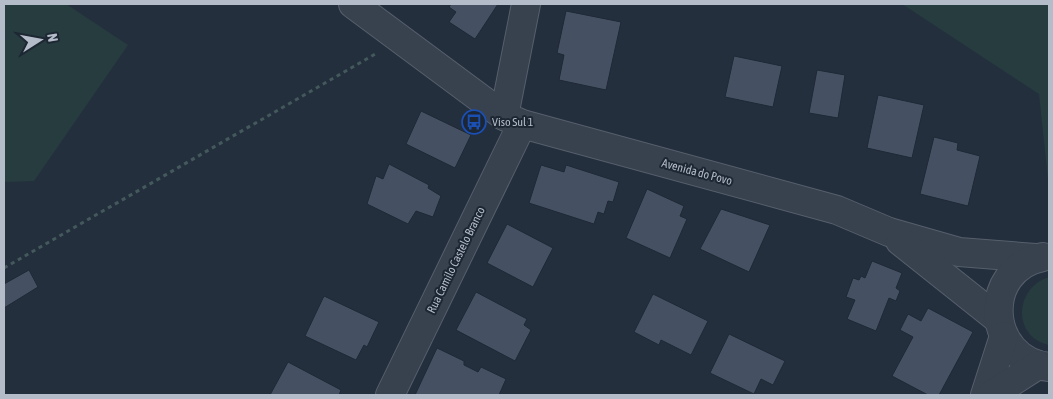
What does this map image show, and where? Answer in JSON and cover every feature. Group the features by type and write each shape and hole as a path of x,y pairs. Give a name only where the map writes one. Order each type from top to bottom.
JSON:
{"street":[{"path":"353,4 513,120"},
{"name":"Rua Camilo Castelo Branco","path":"390,395 513,120 526,4"},
{"name":"Avenida do Povo","path":"513,120 837,210 889,232 959,252 1042,257"},
{"name":"Avenida do Povo","path":"889,232 1001,327 1018,354 1044,366"},
{"name":"Avenida do Povo","path":"1001,327 998,303 1006,282 1021,265 1042,257"},
{"path":"985,395 1001,327"},
{"path":"991,395 1044,366"}],"path":[{"path":"4,268 401,39"}],"green space":[{"path":"4,4 66,4 128,45 34,181 4,182"},
{"path":"902,4 1049,4 1049,189 1039,94"},
{"path":"1049,277 1049,345 1037,340 1028,333 1022,312 1024,301 1029,291 1037,283"}],"building":[{"path":"451,4 498,4 475,39 449,22 456,12 449,7"},
{"path":"566,11 621,22 606,90 559,80 564,55 557,53"},
{"path":"734,56 782,66 773,107 725,97"},
{"path":"817,70 845,75 838,118 809,113"},
{"path":"878,95 924,105 912,158 867,148"},
{"path":"421,111 471,135 455,168 406,144"},
{"path":"934,137 958,143 957,150 980,156 968,206 920,194"},
{"path":"389,164 429,185 428,188 441,196 433,217 416,211 408,224 367,204 376,176 383,179"},
{"path":"541,165 564,172 566,165 619,182 613,202 608,201 604,214 598,212 594,224 529,203"},
{"path":"647,189 684,206 680,216 687,219 670,258 626,238"},
{"path":"721,209 770,225 749,272 700,249"},
{"path":"507,224 553,248 533,287 487,263"},
{"path":"872,261 902,273 896,288 900,291 896,301 889,298 876,331 847,319 855,300 846,297 853,278 859,280 861,276 865,278"},
{"path":"29,270 38,287 4,308 4,284"},
{"path":"476,292 527,319 524,325 531,330 515,361 456,330"},
{"path":"653,294 708,321 691,355 661,340 659,345 634,332"},
{"path":"324,296 379,322 367,347 364,345 356,360 305,336"},
{"path":"928,308 973,332 939,395 928,395 892,376 913,337 900,330 908,314 921,321"},
{"path":"729,334 785,361 773,385 761,379 754,394 710,373"},
{"path":"437,348 464,361 464,365 478,372 481,367 506,379 499,395 415,395"},
{"path":"288,362 341,390 339,395 270,395"}],"place":[{"name":"Viso Sul 1","path":"474,122"}]}
